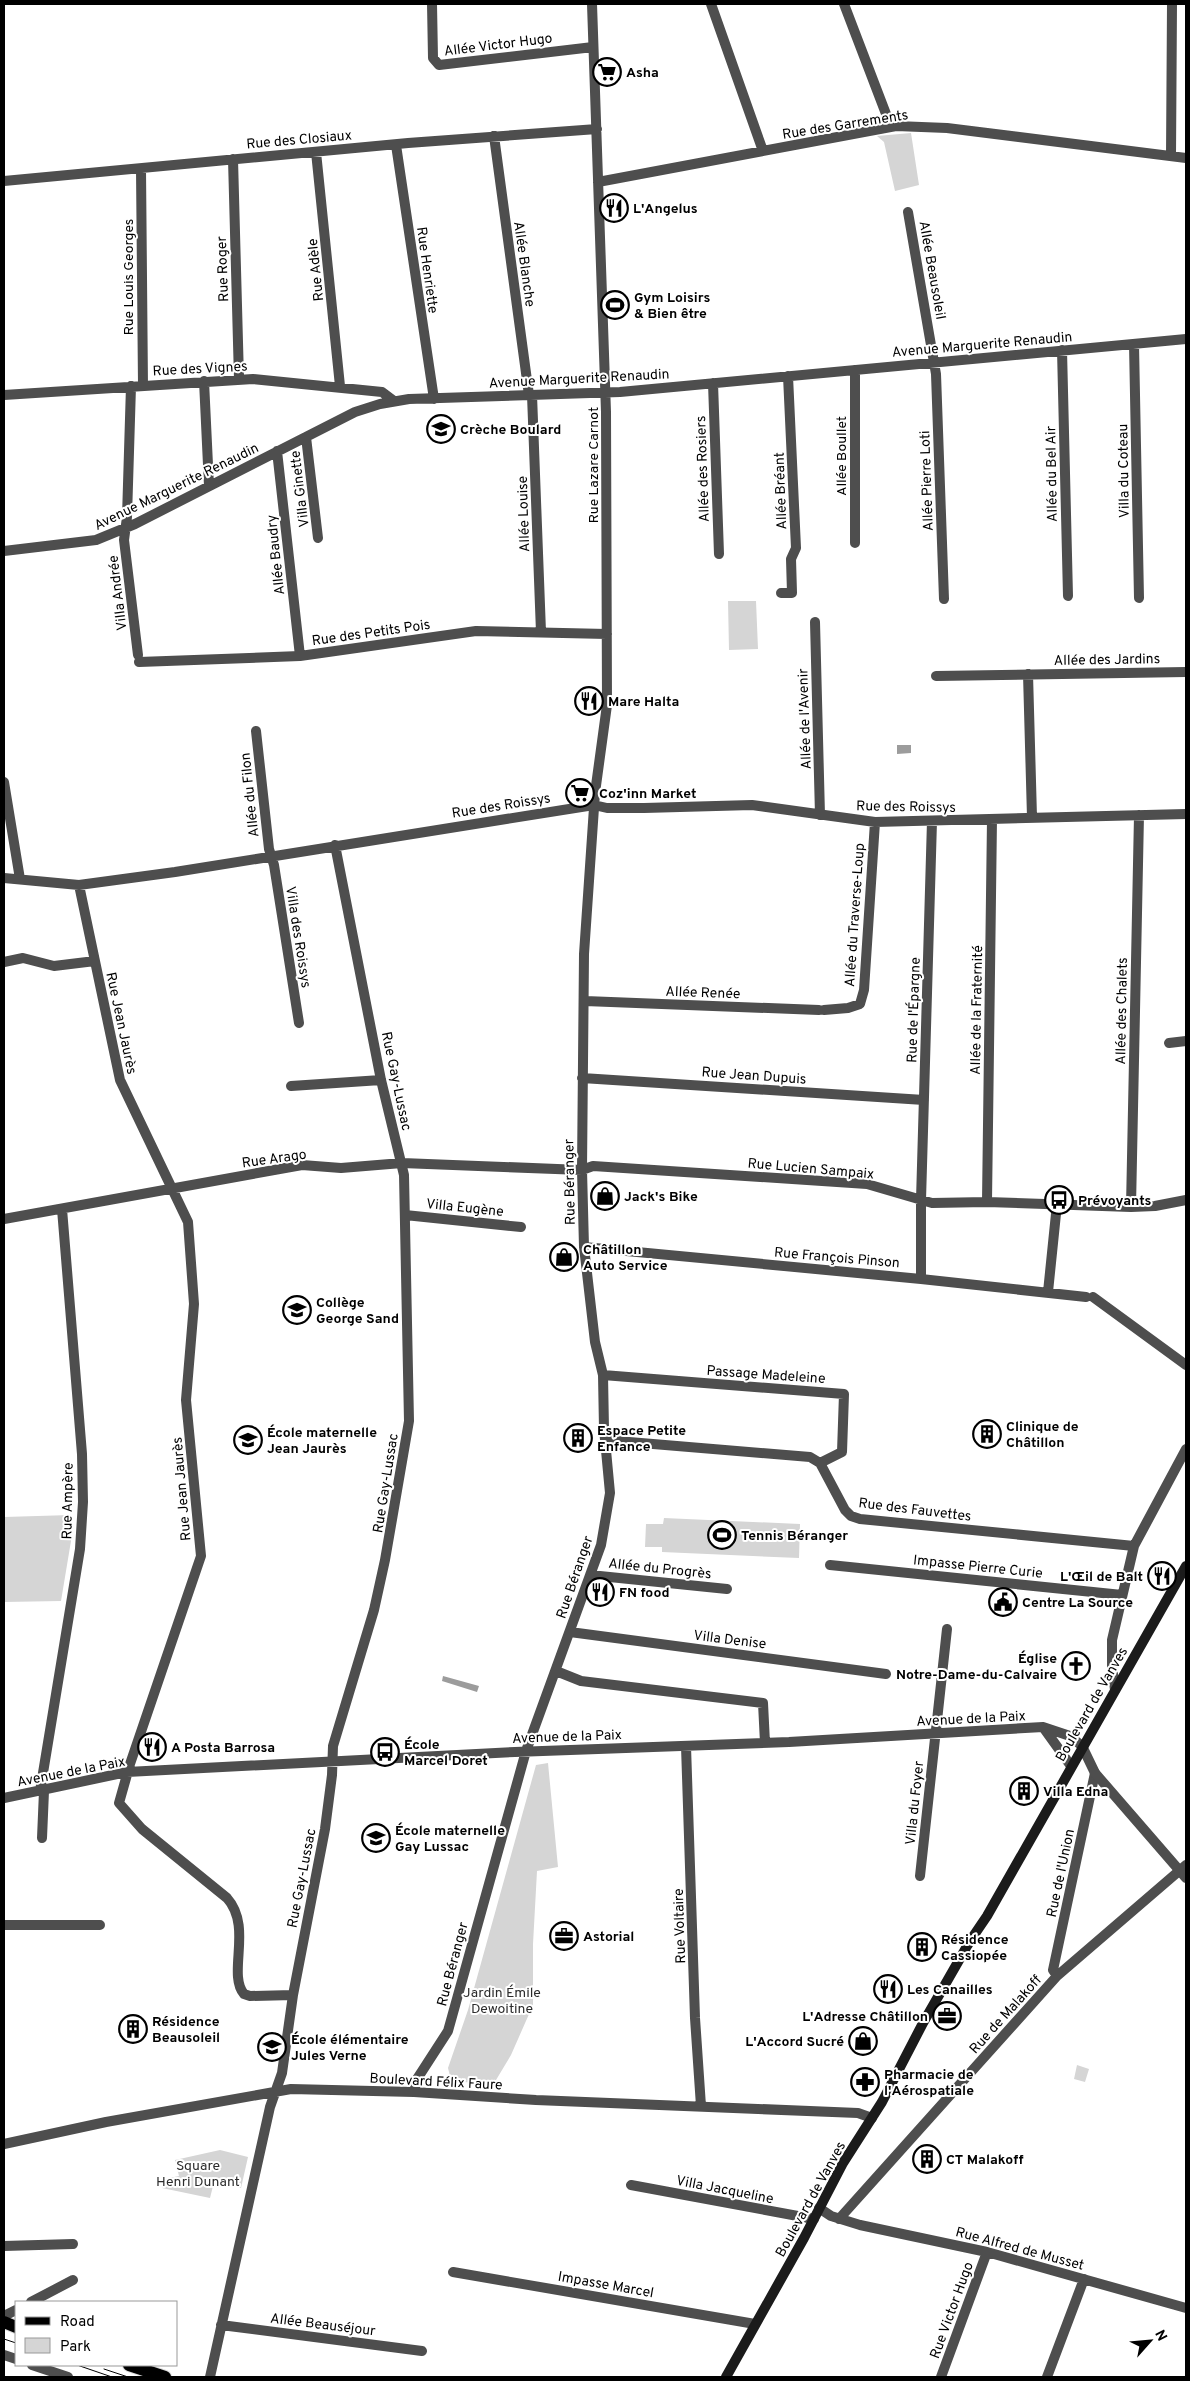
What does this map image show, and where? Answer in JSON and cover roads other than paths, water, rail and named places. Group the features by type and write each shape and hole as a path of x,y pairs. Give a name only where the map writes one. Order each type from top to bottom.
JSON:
{"main road":[{"name":"Boulevard de Vanves","path":"726,2377 843,2163 872,2118 923,2023 970,1941 987,1916 1186,1566"},
{"path":"131,2366 165,2377"}],"street":[{"name":"Allée Victor Hugo","path":"432,4 433,58 438,65 593,47"},
{"name":"Rue Lazare Carnot","path":"592,4 606,393 608,706 594,805"},
{"path":"711,4 763,151"},
{"path":"844,4 891,127"},
{"path":"1171,156 1172,4"},
{"name":"Rue des Garrements","path":"598,182 891,127 947,128 1186,158"},
{"name":"Rue des Closiaux","path":"4,181 494,136 597,129"},
{"name":"Allée Blanche","path":"494,136 531,395"},
{"name":"Rue Henriette","path":"396,145 434,399"},
{"name":"Rue Adèle","path":"316,152 340,386"},
{"name":"Rue Roger","path":"233,159 239,379"},
{"name":"Rue Louis Georges","path":"141,169 143,386"},
{"name":"Allée Beausoleil","path":"908,212 935,363"},
{"name":"Avenue Marguerite Renaudin","path":"4,551 96,540 126,528 355,412 394,401 606,393 1186,339"},
{"name":"Villa du Coteau","path":"1134,344 1139,598"},
{"name":"Allée du Bel Air","path":"1062,350 1068,596"},
{"name":"Allée Pierre Loti","path":"935,363 944,599"},
{"name":"Allée Boullet","path":"855,370 855,543"},
{"name":"Allée Bréant","path":"781,593 792,593 791,559 796,548 788,376"},
{"name":"Rue des Vignes","path":"4,395 239,379 340,386 382,392 394,401"},
{"path":"204,381 209,486"},
{"name":"Allée des Rosiers","path":"713,383 719,554"},
{"name":"Villa Andrée","path":"131,386 124,540 139,659"},
{"name":"Allée Louise","path":"531,395 541,632"},
{"name":"Villa Ginette","path":"306,437 318,538"},
{"name":"Allée Baudry","path":"277,452 300,656"},
{"name":"Allée de l'Avenir","path":"815,622 820,815"},
{"name":"Rue des Petits Pois","path":"139,659 300,656 476,631 607,634"},
{"name":"Allée des Jardins","path":"936,676 1186,672"},
{"path":"1028,674 1032,817"},
{"name":"Allée du Filon","path":"256,731 270,856"},
{"path":"4,782 20,879"},
{"name":"Rue des Roissys","path":"4,878 79,885 594,805 607,808 752,805 875,822 1186,814"},
{"name":"Rue Béranger","path":"414,2092 417,2078 448,2031 526,1751 601,1545 610,1493 605,1440 603,1375 595,1342 584,1248 582,1170 584,954 594,805"},
{"name":"Allée des Chalets","path":"1131,1207 1139,815"},
{"name":"Allée de la Fraternité","path":"987,1202 992,819"},
{"name":"Rue de l'Épargne","path":"922,1279 921,1200 932,821"},
{"name":"Allée du Traverse-Loup","path":"822,1010 848,1008 860,1004 864,990 875,822"},
{"name":"Rue Gay-Lussac","path":"210,2377 270,2107 282,2073 293,1996 325,1829 333,1746 374,1610 385,1560 409,1421 404,1175 381,1080 335,845"},
{"name":"Villa des Roissys","path":"270,856 274,865 299,1023"},
{"name":"Rue Jean Jaurès","path":"79,885 120,1080 189,1227 194,1304 186,1400 201,1556 127,1772 119,1803 142,1829 227,1898 236,1908 239,1919 241,1990 250,1996 293,1996"},
{"path":"4,962 23,958 54,966 96,961"},
{"name":"Allée Renée","path":"585,1001 822,1010"},
{"path":"1169,1043 1186,1041"},
{"name":"Rue Jean Dupuis","path":"582,1078 924,1100"},
{"path":"291,1086 381,1080"},
{"name":"Rue Arago","path":"4,1219 302,1165 341,1168 402,1163 582,1170"},
{"name":"Rue Lucien Sampaix","path":"582,1170 593,1166 867,1184 932,1203 987,1202 1131,1207 1154,1206 1186,1200"},
{"path":"1048,1292 1057,1204"},
{"name":"Rue Ampère","path":"42,1838 42,1791 80,1549 83,1502 82,1454 62,1210"},
{"name":"Villa Eugène","path":"405,1215 521,1227"},
{"name":"Rue François Pinson","path":"584,1248 922,1279 1090,1297 1186,1365"},
{"name":"Passage Madeleine","path":"603,1375 844,1394 842,1452 820,1463"},
{"path":"605,1440 810,1456 820,1463"},
{"path":"1115,1690 1112,1666 1112,1640 1134,1546 1186,1449"},
{"name":"Rue des Fauvettes","path":"820,1463 845,1510 851,1516 860,1519 1134,1546"},
{"name":"Impasse Pierre Curie","path":"830,1565 1122,1595"},
{"name":"Allée du Progrès","path":"590,1575 726,1589"},
{"name":"Villa du Foyer","path":"920,1876 947,1629"},
{"name":"Villa Denise","path":"570,1632 886,1674"},
{"path":"556,1671 581,1681 763,1703 765,1743"},
{"name":"Avenue de la Paix","path":"4,1798 127,1772 526,1751 765,1743 1043,1727 1070,1736 1082,1746"},
{"name":"Avenue de la Paix","path":"1043,1727 1071,1766"},
{"name":"Rue Voltaire","path":"686,1746 695,2018 701,2106"},
{"path":"1082,1746 1095,1773 1184,1871"},
{"name":"Rue de l'Union","path":"1057,1976 1053,1970 1095,1773"},
{"name":"Rue de Malakoff","path":"842,2219 1057,1976 1184,1871"},
{"path":"4,1925 100,1924"},
{"name":"Boulevard Félix Faure","path":"4,2144 106,2122 291,2089 414,2092 858,2113 872,2118"},
{"name":"Villa Jacqueline","path":"631,2185 814,2219"},
{"path":"819,2208 842,2219"},
{"name":"Rue Alfred de Musset","path":"842,2219 987,2252 1186,2308"},
{"path":"4,2246 73,2244"},
{"name":"Rue Victor Hugo","path":"941,2377 987,2252"},
{"name":"Impasse Marcel","path":"453,2272 755,2324"},
{"path":"1047,2377 1084,2279"},
{"path":"33,2301 73,2280"},
{"name":"Allée Beauséjour","path":"221,2325 422,2351"},
{"path":"35,2366 68,2377"}],"tram line":[{"path":"4,2339 15,2343"},
{"path":"80,2366 112,2377"},
{"path":"104,2369 128,2377"}],"place":[{"name":"Asha","path":"607,72"},
{"name":"L'Angelus","path":"614,208"},
{"name":"Gym Loisirs & Bien être","path":"615,305"},
{"name":"Crèche Boulard","path":"441,429"},
{"name":"Mare Halta","path":"589,701"},
{"name":"Coz'inn Market","path":"580,793"},
{"name":"Jack's Bike","path":"605,1196"},
{"name":"Prévoyants","path":"1059,1200"},
{"name":"Châtillon Auto Service","path":"564,1257"},
{"name":"Collège George Sand","path":"297,1310"},
{"name":"Clinique de Châtillon","path":"987,1434"},
{"name":"Espace Petite Enfance","path":"578,1438"},
{"name":"École maternelle Jean Jaurès","path":"248,1440"},
{"name":"Tennis Béranger","path":"722,1535"},
{"name":"L'Œil de Balt","path":"1162,1576"},
{"name":"FN food","path":"600,1592"},
{"name":"Centre La Source","path":"1003,1602"},
{"name":"Église Notre-Dame-du-Calvaire","path":"1076,1666"},
{"name":"A Posta Barrosa","path":"152,1747"},
{"name":"École Marcel Doret","path":"385,1752"},
{"name":"Villa Edna","path":"1024,1791"},
{"name":"École maternelle Gay Lussac","path":"376,1838"},
{"name":"Astorial","path":"564,1936"},
{"name":"Résidence Cassiopée","path":"922,1947"},
{"name":"Les Canailles","path":"888,1989"},
{"name":"L'Adresse Châtillon","path":"947,2016"},
{"name":"Résidence Beausoleil","path":"133,2029"},
{"name":"L'Accord Sucré","path":"863,2041"},
{"name":"École élémentaire Jules Verne","path":"272,2047"},
{"name":"Pharmacie de l'Aérospatiale","path":"865,2082"},
{"name":"CT Malakoff","path":"927,2159"}],"park label":[{"name":"Jardin Émile Dewoitine","path":"502,2000"},
{"name":"Square Henri Dunant","path":"198,2174"}]}
